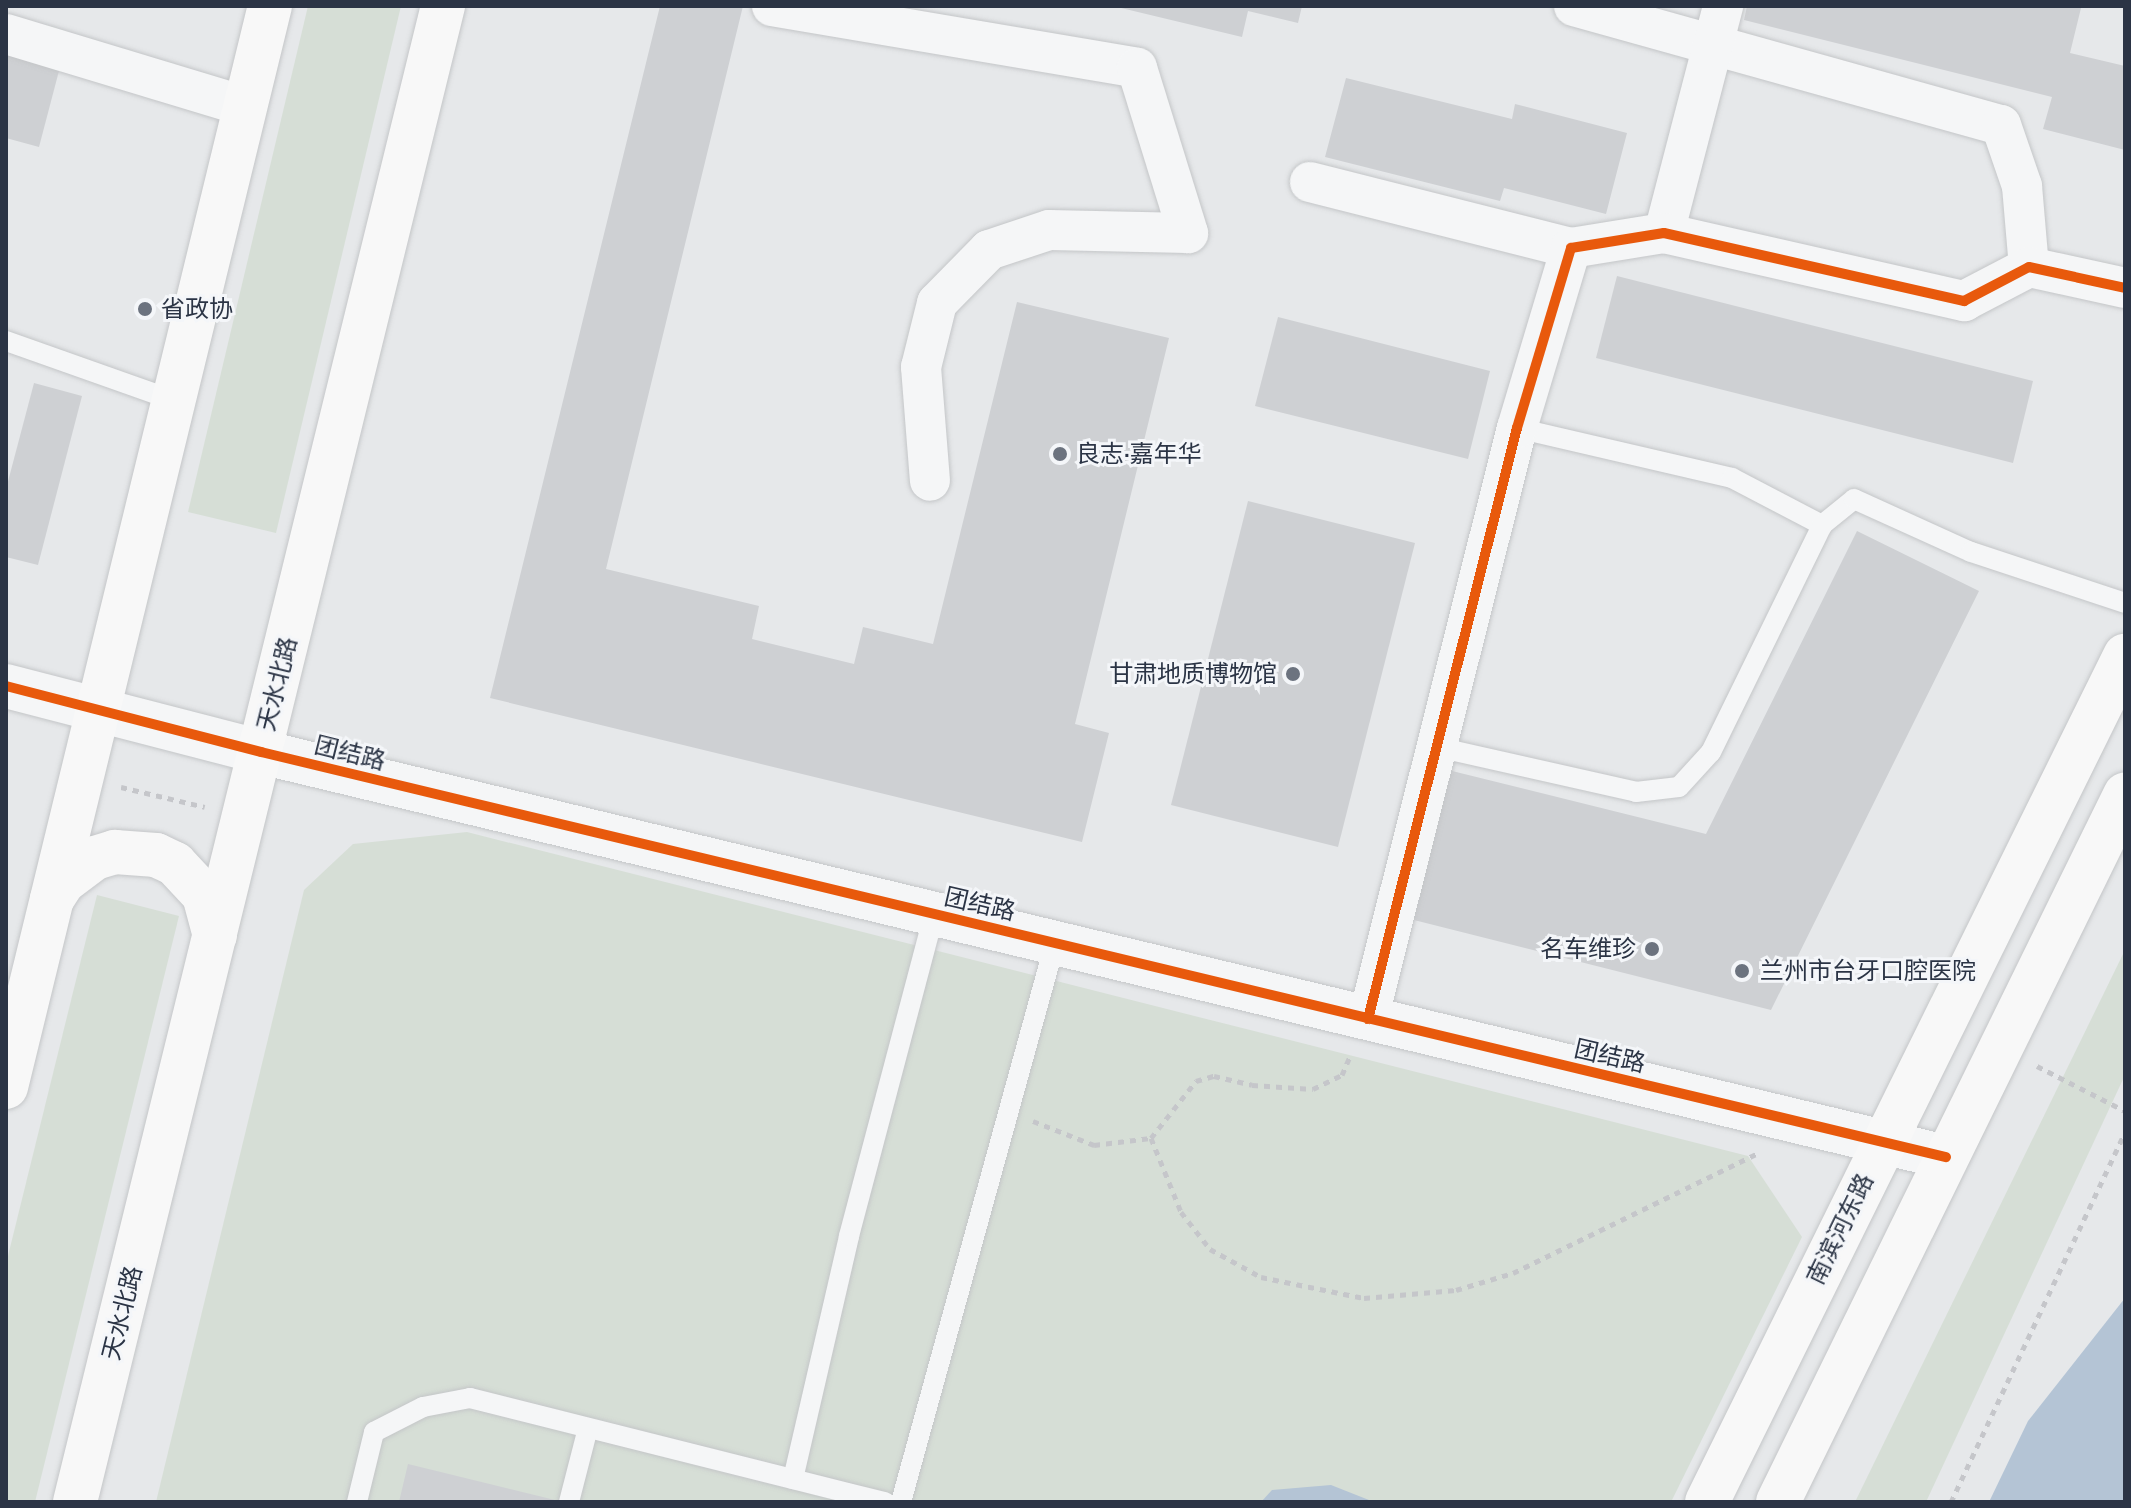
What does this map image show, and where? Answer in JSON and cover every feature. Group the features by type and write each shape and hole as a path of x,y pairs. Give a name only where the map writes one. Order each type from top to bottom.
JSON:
{"main road":[{"path":"6,1087 270,6"},
{"name":"天水北路","path":"75,1502 443,6"},
{"name":"南滨河东路","path":"1707,1502 1882,1142 2125,656"},
{"path":"1778,1502 2125,795"},
{"path":"52,899 63,882 95,858 115,852 156,855 175,864 204,895 215,936"}],"street":[{"path":"772,6 1137,68 1188,233 1049,230 989,250 937,303 921,367 930,481"},
{"path":"1574,6 2001,125 2022,186 2029,267"},
{"path":"1664,233 1723,6"},
{"path":"6,34 245,106"},
{"path":"1310,182 1571,248 1664,233 1964,301 2029,267 2125,288"},
{"path":"1368,1019 1517,428 1571,248"},
{"name":"团结路","path":"6,686 261,752 1946,1157"}],"lane":[{"path":"6,341 173,400"},
{"path":"1517,428 1732,478 1822,525"},
{"path":"1437,747 1636,792 1679,787 1711,752 1822,525 1854,499 1971,552 2125,603"},
{"path":"793,1479 849,1236 934,914"},
{"path":"901,1502 1055,943"},
{"path":"357,1502 374,1432 423,1407 470,1398 885,1502"},
{"path":"569,1502 588,1428"}],"path":[{"path":"81,778 245,816"},
{"path":"1010,1113 1094,1145 1151,1138 1196,1081 1214,1076 1252,1085 1313,1089 1342,1075 1368,1019"},
{"path":"1151,1138 1181,1212 1210,1249 1261,1277 1364,1298 1456,1290 1513,1273 1814,1126"},
{"path":"1951,1502 2125,1133"}],"shaded area":[{"path":"308,6 401,6 276,533 188,512"},
{"path":"467,832 1748,1156 1802,1237 1671,1502 156,1502 304,890 353,844"},
{"path":"97,895 179,916 35,1502 6,1502 6,1264"},
{"path":"2125,950 2125,1075 1926,1502 1855,1502"}],"water":[{"path":"2125,1298 2125,1502 1989,1502 2028,1421"},
{"path":"1331,1485 1374,1502 1261,1502 1272,1490"}],"building":[{"name":"良志·嘉年华","path":"660,6 743,6 606,569 759,606 752,639 854,664 863,627 933,644 1017,302 1169,338 1075,724 1109,733 1082,842 490,698"},
{"path":"1302,6 1298,23 1248,11 1242,37 1117,7"},
{"path":"1747,6 2081,8 2070,53 2125,66 2125,150 2043,129 2052,97 1744,20"},
{"path":"6,53 60,67 39,147 6,138"},
{"path":"1346,78 1512,119 1515,104 1627,133 1606,214 1504,188 1500,201 1325,157"},
{"path":"1617,276 2033,381 2013,463 1596,358"},
{"path":"1278,317 1490,371 1468,459 1255,406"},
{"path":"34,383 82,396 38,565 6,557 6,489"},
{"name":"甘肃地质博物馆","path":"1248,501 1415,543 1338,847 1171,805"},
{"path":"1857,531 1979,591 1771,1010 1406,918 1444,769 1706,834"},
{"path":"408,1464 559,1501 559,1502 399,1502"}],"cycle path":[{"path":"1368,1019 1517,428 1571,248 1664,233 1964,301 2029,267 2125,288"},
{"path":"6,686 261,752 1946,1157"}],"place":[{"name":"省政协","path":"145,309"},
{"name":"良志·嘉年华","path":"1060,454"},
{"name":"甘肃地质博物馆","path":"1293,674"},
{"name":"名车维珍","path":"1652,949"},
{"name":"兰州市台牙口腔医院","path":"1742,971"}]}
